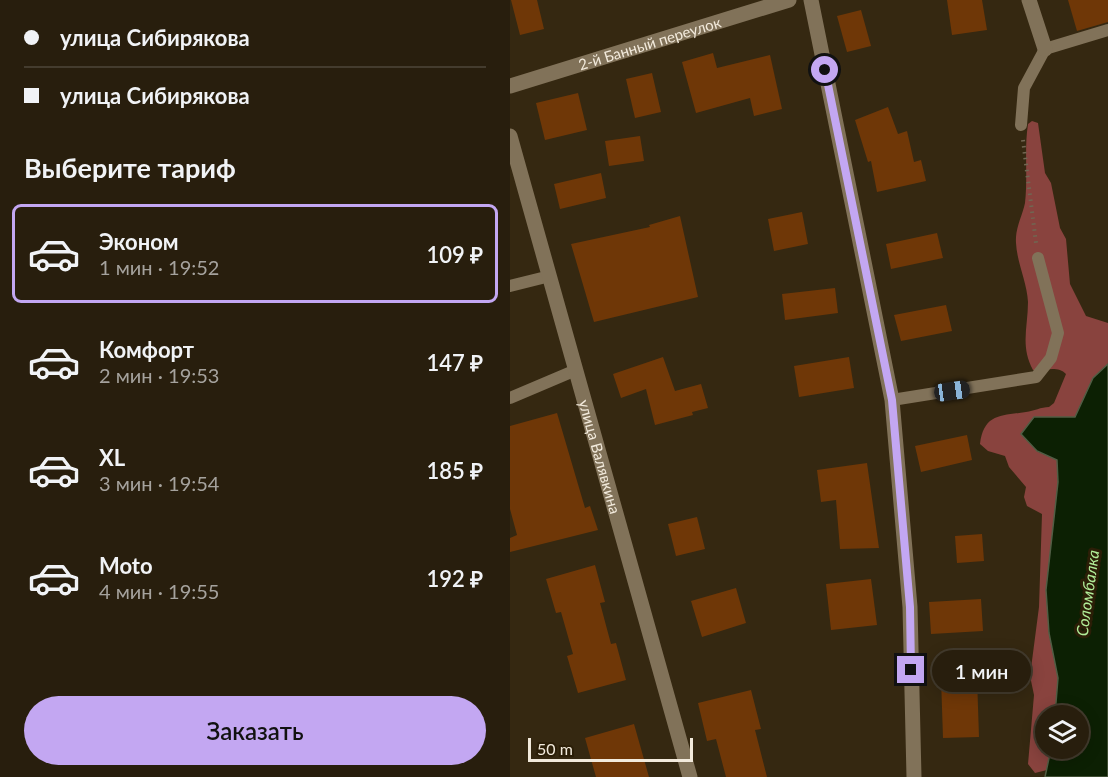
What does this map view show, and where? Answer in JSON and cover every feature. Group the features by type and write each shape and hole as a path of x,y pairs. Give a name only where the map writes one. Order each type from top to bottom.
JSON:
{"street":[{"name":"2-й Банный переулок","path":"510,86 789,0"},
{"path":"811,0 892,400 910,607 914,777"},
{"path":"1029,0 1046,49"},
{"name":"улица Валявкина","path":"511,145 550,276 690,777"}],"lane":[{"path":"1021,125 1024,88 1046,49 1108,30"},
{"path":"892,400 1036,377 1051,357 1058,333 1038,258"},
{"path":"510,286 550,276"},
{"path":"510,398 576,370"}],"path":[{"path":"1021,125 1038,258"}],"shaded area":[{"path":"1032,121 1038,123 1045,173 1051,183 1060,228 1066,239 1070,284 1086,316 1108,323 1108,364 1093,378 1075,417 1034,418 1037,451 1057,460 1058,482 1049,633 1058,678 1056,705 1035,705 1035,759 1049,759 1047,770 1035,773 1028,764 1034,695 1030,676 1039,607 1042,514 1027,506 1024,497 1026,487 1009,467 1005,456 988,451 980,444 985,427 995,418 1049,407 1054,403 1066,374 1055,369 1033,370 1027,353 1028,302 1016,238 1025,203 1028,124"}],"water":[{"name":"Соломбалка","path":"1108,364 1108,777 1045,777 1049,759 1089,759 1089,705 1056,705 1058,678 1049,633 1046,590 1058,482 1057,460 1037,451 1021,434 1034,417 1075,417 1093,378"}],"building":[{"path":"511,0 537,0 544,29 520,35"},
{"path":"947,0 982,0 987,30 952,35"},
{"path":"1068,0 1108,0 1108,22 1077,31"},
{"path":"861,10 871,46 847,52 837,16"},
{"path":"713,53 717,68 770,55 782,109 754,116 750,98 696,113 682,62"},
{"path":"652,73 661,112 635,118 626,79"},
{"path":"578,93 587,130 545,140 536,103"},
{"path":"888,107 898,134 907,131 914,162 921,160 926,181 877,192 871,161 868,162 855,120"},
{"path":"640,136 644,161 609,166 605,141"},
{"path":"601,173 606,198 560,209 554,184"},
{"path":"802,212 808,244 774,251 768,219"},
{"path":"680,216 698,297 594,322 571,244 650,227 649,225"},
{"path":"937,233 943,258 891,269 886,244"},
{"path":"835,288 838,313 785,320 782,294"},
{"path":"946,305 952,331 901,341 894,315"},
{"path":"663,357 675,391 701,384 708,408 692,412 693,415 655,425 646,389 621,398 613,374"},
{"path":"849,357 854,388 799,397 794,366"},
{"path":"557,413 585,508 590,506 598,530 510,552 510,538 517,535 510,509 510,426"},
{"path":"967,435 972,460 921,472 915,446"},
{"path":"867,463 879,548 840,549 836,500 821,502 817,470"},
{"path":"697,517 705,549 676,556 668,524"},
{"path":"982,534 984,561 957,563 955,536"},
{"path":"595,565 605,602 600,603 611,644 616,643 626,680 578,693 567,656 573,654 561,612 556,613 546,579"},
{"path":"871,579 877,625 831,630 826,584"},
{"path":"736,588 746,623 702,637 691,601"},
{"path":"981,599 983,631 931,634 929,602"},
{"path":"977,677 979,737 943,738 941,678"},
{"path":"751,690 761,729 755,730 767,777 726,777 716,739 707,741 698,703"},
{"path":"634,724 649,777 596,777 585,738"}],"route":[{"path":"825,70 892,400 910,607 911,670"}]}
